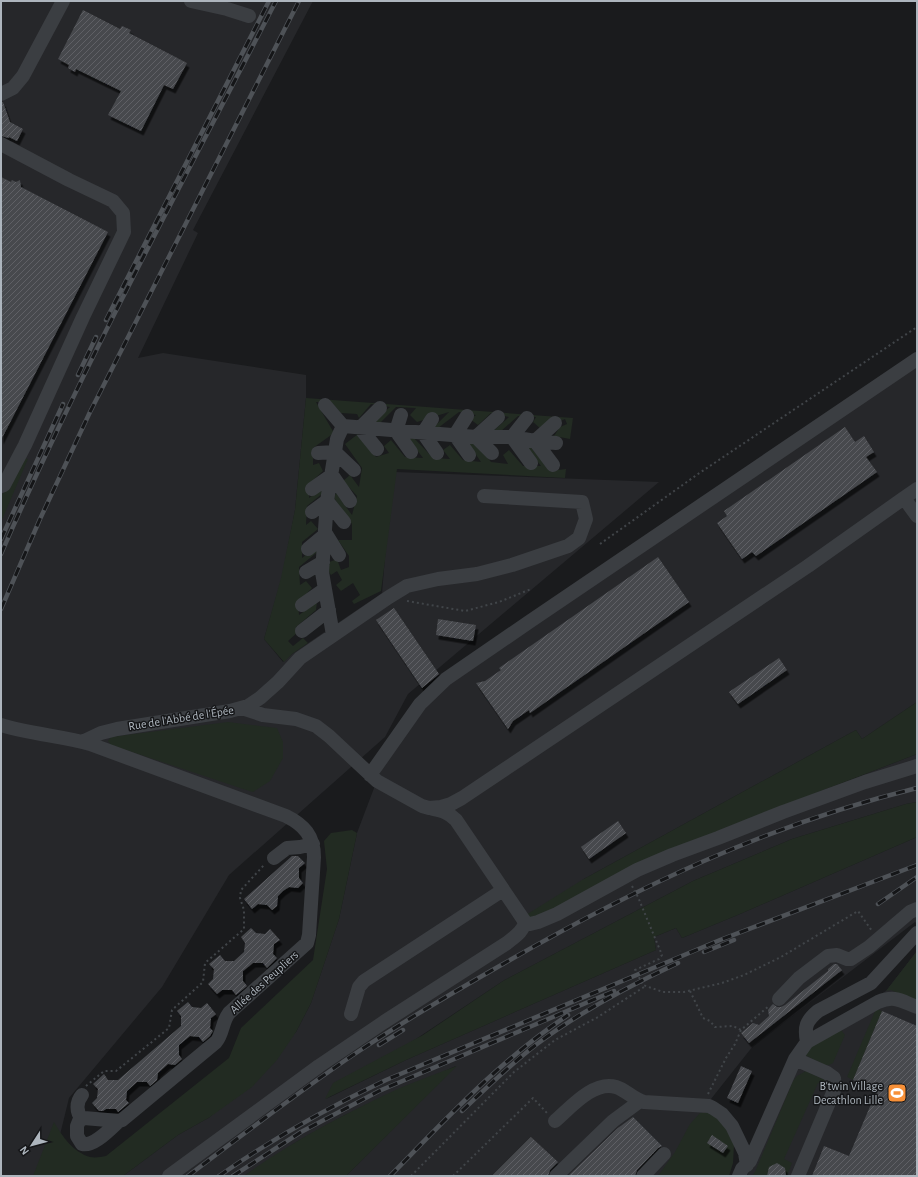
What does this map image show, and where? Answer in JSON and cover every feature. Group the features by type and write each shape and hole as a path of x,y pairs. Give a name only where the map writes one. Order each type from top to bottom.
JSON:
{"street":[{"path":"1,94 13,88 23,76 63,1"},
{"path":"191,1 227,9 249,16"},
{"path":"1,144 69,180 113,201 123,213 124,232 83,317 25,445 4,485 1,486"},
{"path":"370,775 420,704 446,679 917,359"},
{"path":"325,405 343,426 476,437 512,437 556,443"},
{"path":"360,428 380,408"},
{"path":"396,431 401,415"},
{"path":"455,435 466,416"},
{"path":"476,437 498,417"},
{"path":"512,437 527,418"},
{"path":"423,433 432,419"},
{"path":"535,441 555,423"},
{"path":"333,635 322,572 326,534 327,501 337,440 343,426"},
{"path":"360,428 377,449"},
{"path":"396,431 411,452"},
{"path":"423,433 437,453"},
{"path":"455,435 469,455"},
{"path":"476,437 492,453"},
{"path":"512,437 531,462"},
{"path":"535,441 553,465"},
{"path":"318,453 335,452 354,470"},
{"path":"312,489 332,475"},
{"path":"332,475 350,501"},
{"path":"429,808 451,804 462,798 808,566 917,489"},
{"name":"Rue de l'Abbé de l'Épée","path":"82,742 95,736 118,729 242,708 263,696 300,658 407,586 438,579 477,574 512,566 568,546 579,538 586,519 582,502 484,496"},
{"path":"904,498 917,516"},
{"path":"312,512 327,501"},
{"path":"327,501 344,522"},
{"path":"308,549 326,534"},
{"path":"326,534 340,555"},
{"path":"306,572 323,562"},
{"path":"302,605 324,589"},
{"path":"302,631 329,610"},
{"path":"242,708 263,715 304,721 316,726 329,736 370,775 385,786 422,806 451,814 525,922 530,924 557,914 637,870 672,855 865,782 917,766"},
{"name":"Allée des Peupliers","path":"1,725 82,742 286,816 298,822 308,831 313,844 314,856 309,935 307,943 228,1013 224,1019 220,1036 216,1042 95,1142 86,1145 80,1142 77,1136 77,1126 82,1119"},
{"path":"269,861 287,848 313,844"},
{"path":"351,1014 359,987 364,981 503,890"},
{"path":"779,999 799,978 828,956 837,955 851,959 910,912 917,909"},
{"path":"169,1176 319,1066 384,1022 507,943 518,935 524,927 525,922"},
{"path":"807,1042 805,1034 807,1023 811,1017 818,1011 871,983 917,933"},
{"path":"743,1171 750,1161 795,1060 807,1042 878,1002 888,998 896,998 917,1007"},
{"path":"795,1060 827,1073 834,1078 835,1088 798,1176"},
{"path":"555,1121 585,1095 608,1085 621,1088 640,1101 709,1106 722,1114 732,1126 745,1153 743,1171"},
{"path":"82,1092 79,1099 78,1114 82,1119 119,1121"},
{"path":"556,1176 613,1120 640,1101"},
{"path":"643,1176 664,1154"}],"path":[{"path":"600,544 698,474 917,327"},
{"path":"389,597 465,611 499,602 531,589"},
{"path":"82,1092 104,1071 116,1071 169,1028 172,1010 203,982 205,963 244,929 244,910 240,898 241,890 269,861"},
{"path":"624,878 632,886 635,892 662,955 659,959 635,970 641,984 663,992 690,991 722,983 755,970 781,957 858,911 878,939"},
{"path":"411,1176 514,1072 526,1062 555,1040 598,1016 645,986"},
{"path":"690,991 703,1018 710,1021 715,1027 733,1026 741,1030"},
{"path":"702,1106 741,1030 779,999"},
{"path":"453,1176 533,1098 555,1121"}],"shaded area":[{"path":"1,1 313,1 193,230 198,233 138,358 163,353 306,375 306,398 295,510 282,577 264,639 283,662 292,654 382,593 388,522 395,472 659,482 408,694 385,737 229,875 162,987 69,1098 58,1143 38,1176 1,1176"},
{"path":"917,361 917,702 862,739 856,730 582,880 728,827 917,754 917,802 906,804 792,839 693,881 503,981 326,1099 406,1060 656,950 654,937 676,928 682,938 917,837 917,924 915,922 753,1046 711,1099 709,1106 662,1176 346,1176 456,1066 345,1115 298,1141 244,1176 123,1176 178,1135 210,1117 296,1032 311,1003 339,919 357,833 382,767 431,697"},
{"path":"306,398 573,418 570,439 554,436 560,427 567,424 565,419 541,429 533,422 536,417 518,416 500,432 491,433 509,417 491,413 478,425 470,419 476,415 459,412 438,428 434,427 449,412 417,422 410,415 416,408 396,407 378,425 370,424 390,407 371,404 359,418 357,414 341,413 331,402 316,402 334,433 313,448 313,465 319,463 323,471 310,483 309,498 328,484 327,490 307,506 306,525 311,521 318,529 302,542 302,558 322,543 321,549 299,567 300,585 306,581 312,588 298,602 299,615 317,602 316,610 296,627 298,632 288,641 293,646 303,638 308,643 292,654 284,662 264,639 281,578 295,510"},
{"path":"358,434 376,457 389,453 384,446 391,440 405,457 423,458 407,437 414,438 433,458 450,459 443,450 450,445 463,460 481,462 466,440 474,441 491,462 508,464 503,455 509,450 523,466 541,466 526,447 531,447 550,471 566,469 565,478 397,469 381,591 354,604 352,601 360,595 353,583 341,591 336,585 342,580 337,571 331,575 327,569 327,563 337,559 341,570 349,567 349,556 338,540 352,540 352,524 334,498 336,493 352,515 357,496 343,481 350,475 359,487 362,468 345,444"},
{"path":"23,458 28,459 1,522 1,495 8,489"},
{"path":"917,702 917,754 728,827 544,915 532,919 526,915 582,880 856,730 862,739"},
{"path":"228,722 277,728 283,742 283,758 270,781 253,792 111,745 108,741 111,737"},
{"path":"917,802 917,837 682,938 676,928 654,937 656,950 406,1060 325,1099 333,1083 423,1035 503,981 693,881 792,839 906,804"},
{"path":"352,830 357,833 339,919 311,1003 296,1032 277,1060 252,1087 210,1117 178,1135 123,1176 33,1176 54,1122 64,1138 84,1155 90,1157 106,1156 229,1058 241,1028 313,960 327,869 324,841 331,833"},
{"path":"917,951 917,1176 747,1176 800,1056 826,1026 886,991"},
{"path":"917,951 917,1001 891,990 886,991"},
{"path":"876,1009 882,1011 853,1080 847,1077"},
{"path":"841,1030 845,1035 833,1063 825,1065 805,1055 808,1046"},
{"path":"457,1066 346,1176 244,1176 300,1139 360,1107 421,1079"},
{"path":"806,1071 825,1080 825,1086 818,1083 784,1159 792,1163 787,1176 752,1176 793,1081 797,1076"},
{"path":"709,1112 726,1125 734,1145 733,1163 729,1176 658,1176 675,1152 690,1124 700,1113"}],"building":[{"path":"83,10 120,29 122,26 131,30 129,33 187,63 173,89 164,85 141,131 108,115 121,91 76,69 75,72 68,68 69,65 58,59"},
{"path":"1,102 3,102 10,122 23,129 17,141 9,137 1,136"},
{"path":"1,177 11,182 12,180 16,182 20,180 21,187 108,232 1,440"},
{"path":"845,427 855,442 864,436 874,452 866,457 877,472 756,556 752,552 742,559 717,523 727,516 724,511"},
{"path":"658,557 689,602 530,713 529,710 513,721 508,729 476,683 485,681 501,670 499,668"},
{"path":"394,608 439,674 422,688 376,620"},
{"path":"438,619 476,625 473,641 436,635"},
{"path":"779,658 787,670 738,704 729,692"},
{"path":"618,821 626,833 589,859 581,847"},
{"path":"292,856 298,856 305,863 299,868 299,878 303,883 298,888 289,887 283,891 278,896 277,906 272,910 267,905 258,904 252,909 244,899"},
{"path":"251,928 256,933 265,934 270,929 280,940 274,944 273,954 277,958 267,968 263,963 253,963 243,971 243,981 247,986 236,995 232,990 222,990 217,994 208,984 213,979 214,969 209,964 220,955 225,961 234,961 244,952 245,943 241,937"},
{"path":"834,964 837,964 842,970 749,1043 741,1033 753,1023 759,1025 769,1016 768,1010 773,1004 777,1007 785,1005 828,971 828,969"},
{"path":"188,1002 192,1007 201,1008 207,1003 216,1014 211,1018 210,1028 213,1031 210,1036 203,1042 199,1037 190,1036 179,1045 179,1055 182,1059 175,1065 168,1064 158,1073 157,1080 150,1086 147,1082 137,1082 127,1091 126,1100 129,1103 118,1112 116,1109 99,1111 92,1103 97,1098 98,1089 93,1084 104,1074 108,1080 118,1080 181,1026 181,1016 177,1011"},
{"name":"B'twin Village Decathlon Lille","path":"882,1011 917,1026 917,1176 812,1176 824,1146 849,1156 877,1090 853,1080"},
{"path":"741,1066 752,1071 738,1103 727,1098"},
{"path":"633,1117 662,1146 658,1148 637,1170 635,1176 568,1176 618,1128"},
{"path":"712,1135 728,1146 723,1153 707,1143"},
{"path":"531,1137 558,1162 550,1170 548,1176 492,1176"},
{"path":"777,1163 785,1168 786,1176 767,1176 769,1167"}],"railway":[{"path":"106,320 269,1"},
{"path":"1,554 65,414 99,344 276,1"},
{"path":"1,609 40,519 90,412 299,1"},
{"path":"78,375 96,337"},
{"path":"1,539 63,404"},
{"path":"188,1176 290,1099 371,1043 465,986 603,909 653,884 755,840 808,820 917,788"},
{"path":"219,1176 259,1149 300,1125 386,1080 720,940 917,865"},
{"path":"878,904 917,877"},
{"path":"704,952 734,940"},
{"path":"462,1111 518,1060 554,1032 588,1010 678,963"},
{"path":"233,1176 301,1132 379,1091 614,991"},
{"path":"390,1176 474,1091 519,1051 568,1015"},
{"path":"379,1045 403,1030"}],"place":[{"name":"B'twin Village Decathlon Lille","path":"897,1093"}]}
